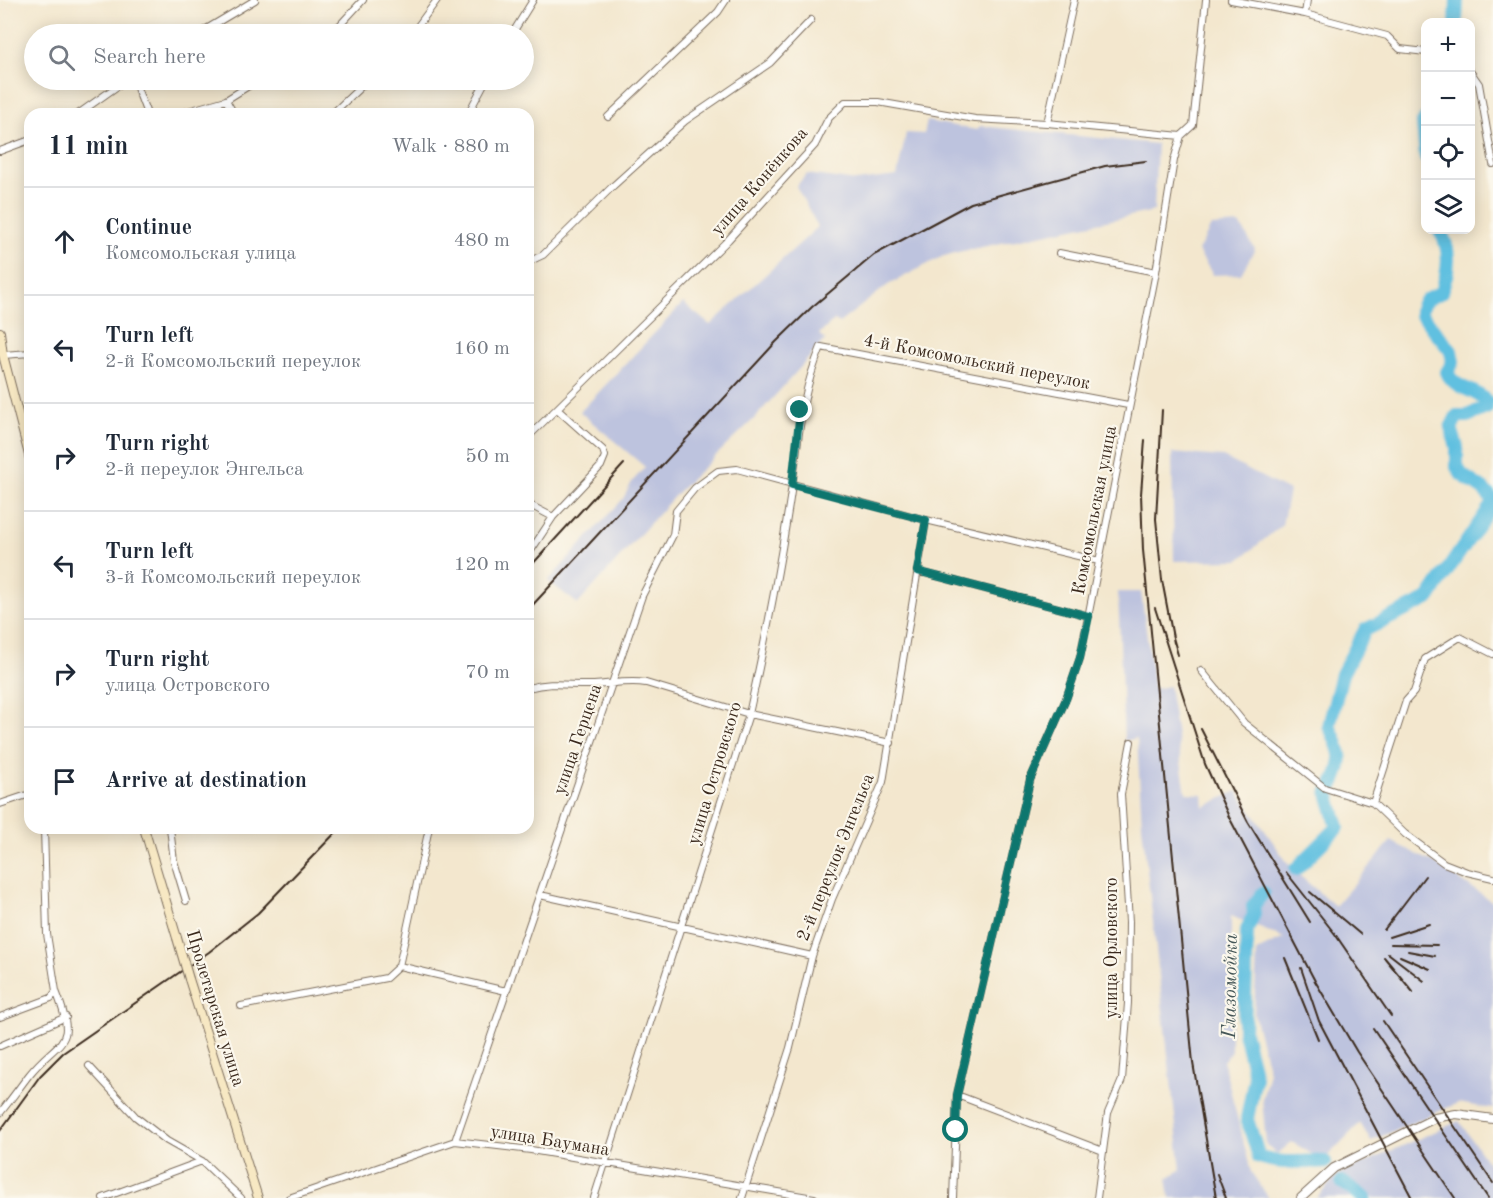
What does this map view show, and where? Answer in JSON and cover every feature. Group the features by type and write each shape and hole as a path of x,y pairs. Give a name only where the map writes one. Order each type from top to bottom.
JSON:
{"main road":[{"path":"0,332 3,355 24,436"},
{"name":"Пролетарская улица","path":"146,834 258,1198"}],"street":[{"path":"215,24 255,0"},
{"path":"341,24 363,0"},
{"path":"419,24 437,0"},
{"path":"518,24 533,0"},
{"path":"608,117 718,12 726,0"},
{"path":"1047,123 1074,0"},
{"name":"Комсомольская улица","path":"953,1198 957,1095 1030,780 1066,699 1080,658 1156,272 1174,160 1181,136 1193,125 1206,0"},
{"path":"1231,0 1305,14 1387,36 1400,49 1421,52"},
{"path":"1305,14 1307,0"},
{"path":"534,259 543,255 613,186 685,121 770,63 811,20"},
{"path":"1471,72 1479,84 1493,164"},
{"path":"86,108 112,90"},
{"path":"138,90 145,108"},
{"path":"198,108 225,100 242,90"},
{"path":"338,108 357,90"},
{"path":"471,108 481,90"},
{"path":"225,100 230,108"},
{"name":"улица Конёнкова","path":"534,431 728,240 815,145 828,119 845,102 878,102 975,119 1047,123 1181,136"},
{"path":"0,151 24,142"},
{"path":"1059,253 1156,272"},
{"name":"4-й Комсомольский переулок","path":"821,347 1128,405"},
{"name":"улица Островского","path":"594,1198 749,714 762,657 792,485 800,410 809,377 821,347"},
{"path":"3,355 24,353"},
{"path":"534,546 553,517 601,466 605,456 603,450 557,409"},
{"name":"улица Герцена","path":"455,1142 642,596 673,535 676,511 695,488 718,471 737,470 926,520 1099,561"},
{"path":"534,507 553,517"},
{"name":"2-й переулок Энгельса","path":"742,1198 790,1048 812,956 832,899 883,782 926,520"},
{"path":"917,571 1089,616"},
{"path":"1373,803 1406,701 1414,692 1425,658 1460,637 1493,654"},
{"path":"1201,670 1244,723 1325,788 1373,803 1405,834 1444,863 1467,872 1493,878"},
{"path":"534,686 549,682 612,684 631,681 646,683 749,714 891,743"},
{"name":"улица Орловского","path":"1097,1198 1108,1113 1122,1080 1128,1003 1129,922 1121,794 1131,742"},
{"path":"0,804 24,796"},
{"path":"0,1113 29,1074 56,1051 64,1037 66,1017 56,991 47,934 44,834"},
{"path":"171,834 174,861 186,901"},
{"path":"241,1006 386,978 399,966 428,834"},
{"path":"540,895 812,956"},
{"path":"399,966 506,991"},
{"path":"0,1017 51,998 56,991"},
{"path":"0,1046 66,1017"},
{"path":"89,1066 136,1117 167,1141 202,1161 241,1198"},
{"path":"957,1095 1103,1151"},
{"path":"1301,1198 1334,1168 1435,1118 1456,1114 1493,1119"},
{"name":"улица Баумана","path":"289,1198 455,1142 531,1150 814,1198"},
{"path":"103,1198 202,1161"}],"shaded area":[{"path":"927,121 977,130 980,126 1157,144 1154,211 958,252 941,257 888,285 839,323 835,320 819,334 825,340 754,419 678,492 578,604 548,581 623,499 632,482 645,467 580,412 683,303 710,325 818,227 796,186 807,174 856,181 897,176 906,133 924,134"},
{"path":"1240,224 1255,249 1241,274 1213,275 1198,251 1211,226"},
{"path":"1172,453 1223,457 1289,491 1282,525 1239,560 1174,561"},
{"path":"1118,592 1141,592 1154,689 1169,686 1186,793 1203,794 1204,807 1237,791 1292,869 1335,906 1391,841 1436,864 1493,902 1493,1109 1458,1103 1371,1141 1360,1123 1323,1161 1292,1142 1277,1154 1266,1144 1262,1099 1269,1072 1254,1014 1257,951 1284,938 1231,916 1231,1052 1223,1061 1251,1172 1269,1198 1170,1198 1167,1178 1181,1170 1142,825 1137,738 1124,741"},
{"path":"1459,1121 1493,1170 1493,1198 1317,1198 1337,1175"}],"waterway":[{"name":"Глазомойка","path":"1456,18 1457,0"},
{"name":"Глазомойка","path":"1441,234 1446,244 1448,260 1446,276 1441,292 1424,302 1421,314 1451,351 1453,362 1447,372 1450,378 1487,402 1486,408 1467,416 1457,416 1451,428 1457,447 1457,467 1462,475 1483,489 1493,500"},
{"name":"Глазомойка","path":"1296,869 1338,827 1328,793 1340,767 1340,753 1329,726 1342,674 1365,630 1428,599 1493,503"},
{"name":"Глазомойка","path":"1263,893 1253,906 1254,914 1247,930 1244,1032 1255,1077 1247,1119 1259,1157 1285,1162 1325,1162"},
{"name":"Глазомойка","path":"1342,1182 1365,1198"}],"railway":[{"path":"534,604 776,342 812,307 874,255 971,203 1105,166 1146,161"},
{"path":"1162,410 1156,519 1162,580 1174,643"},
{"path":"1145,440 1141,494 1143,550 1193,1063 1216,1198"},
{"path":"534,562 624,464"},
{"path":"1155,608 1205,764 1229,817 1315,981 1357,1052 1455,1198"},
{"path":"1172,634 1178,655"},
{"path":"1201,729 1248,822 1310,922"},
{"path":"0,1131 40,1076 63,1053 209,952 258,913 334,834"},
{"path":"1286,872 1335,934 1391,1016"},
{"path":"1384,930 1425,876"},
{"path":"1310,892 1360,934"},
{"path":"1389,937 1429,924"},
{"path":"1391,944 1437,945"},
{"path":"1408,951 1435,956"},
{"path":"1388,953 1424,981"},
{"path":"1400,956 1430,969"},
{"path":"1384,957 1413,992"},
{"path":"1285,958 1318,1039"},
{"path":"1301,968 1319,1021 1412,1198"},
{"path":"1383,1021 1493,1183"},
{"path":"1373,1028 1488,1198"},
{"path":"1217,1174 1226,1198"}],"route":[{"path":"800,410 792,485 926,520 917,571 1089,616 1080,658 1066,699 1030,780 957,1095 956,1130"}]}
